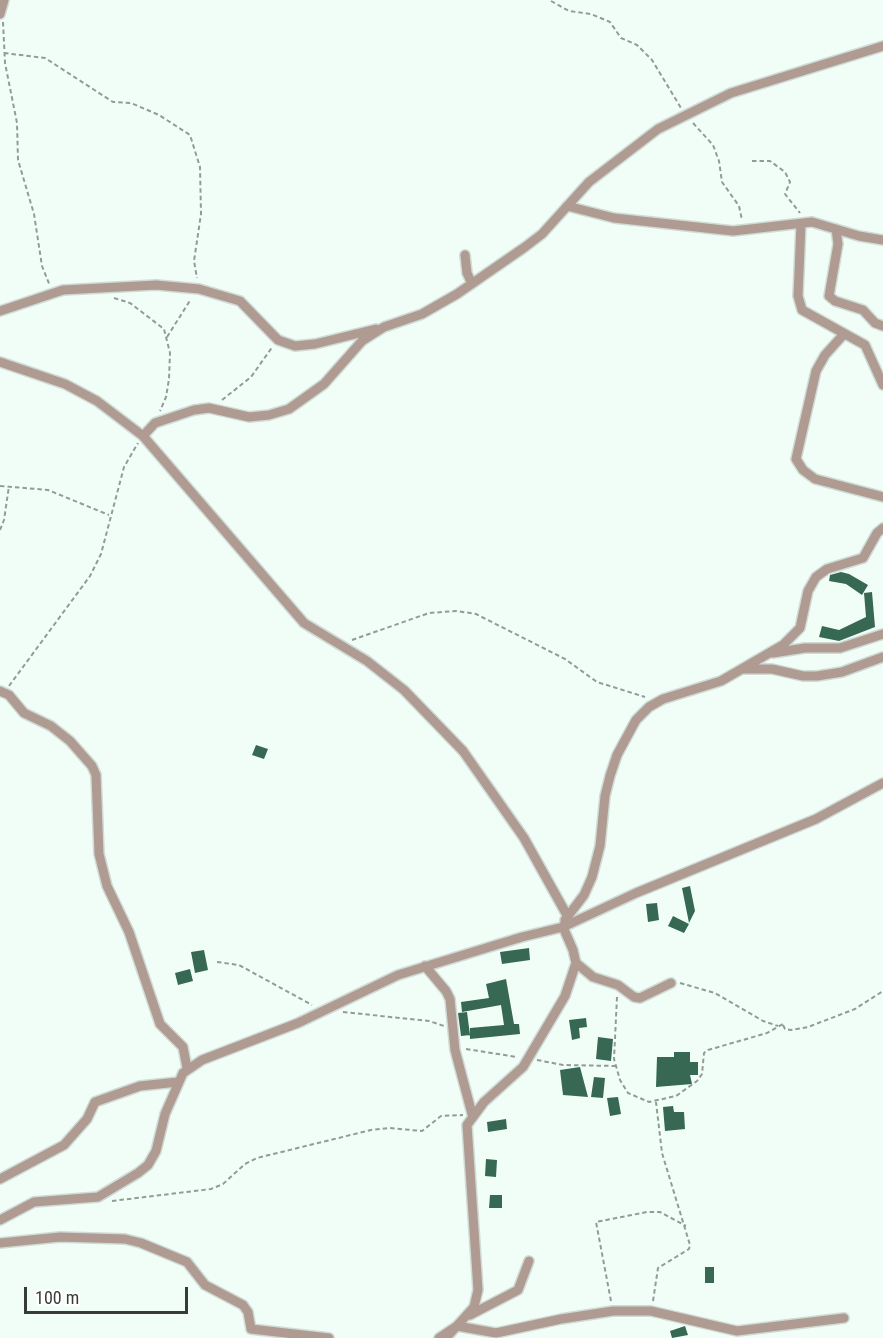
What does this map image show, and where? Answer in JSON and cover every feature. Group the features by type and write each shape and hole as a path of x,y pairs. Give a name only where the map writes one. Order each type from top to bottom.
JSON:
{"street":[{"path":"2,8 14,0"},
{"path":"0,311 74,289 156,285 199,289 240,301 278,340 295,346 315,344 384,327 422,314 472,284 542,234 579,192 630,148 658,129 731,93 883,46"},
{"path":"567,206 614,218 744,231 812,222 883,240"},
{"path":"801,224 799,304 808,315 867,347 883,385"},
{"path":"836,229 838,244 829,296 835,301 863,310 875,323 883,326"},
{"path":"465,255 467,273 472,284"},
{"path":"143,436 155,423 194,410 209,408 249,417 269,415 289,409 324,384 362,341 384,327"},
{"path":"844,334 825,356 816,371 796,459 802,470 815,479 883,497"},
{"path":"0,362 65,384 97,400 143,436 304,623 367,661 404,690 464,751 524,838 568,917"},
{"path":"560,928 584,895 598,861 605,796 616,755 636,720 649,707 663,699 721,681 788,641 800,628 808,591 816,578 827,569 863,558 877,532 883,528"},
{"path":"768,653 805,648 840,648 883,634"},
{"path":"742,669 772,669 803,676 817,676 842,672 883,657"},
{"path":"5,693 24,713 51,726 76,745 92,766 96,775 99,854 107,886 129,932 160,1024 183,1047 186,1068"},
{"path":"0,1220 34,1203 90,1198 106,1194 148,1165 156,1152 178,1082 186,1068 323,1010 398,975 560,928 636,893 806,824 840,808 883,783"},
{"path":"446,1338 474,1307 478,1290 466,1134 472,1114 512,1078 528,1058 565,996 576,963 573,950 560,928"},
{"path":"576,963 601,982 618,985 633,997 640,998 671,983"},
{"path":"425,966 446,991 459,1069 472,1114"},
{"path":"0,1179 64,1145 87,1119 95,1102 140,1086 178,1082"},
{"path":"0,1243 60,1237 125,1239 141,1243 187,1262 205,1285 243,1305 248,1312 251,1329 329,1338"},
{"path":"468,1316 518,1290 529,1261"},
{"path":"457,1326 484,1335 496,1334 561,1319 613,1311 651,1311 737,1331 844,1318"},
{"path":"439,1338 457,1326"},
{"path":"719,1338 721,1328"}],"path":[{"path":"551,1 569,11 591,14 610,22 621,38 637,45 652,60 679,106 689,114 713,145 719,161 722,182 741,211 744,231"},
{"path":"2,8 4,53 17,123 18,160 34,214 42,266 54,294"},
{"path":"4,53 45,58 113,102 131,103 159,115 190,135 200,168 201,214 194,261 199,289 176,319 167,337"},
{"path":"752,161 770,161 784,172 790,182 785,194 801,214 801,224"},
{"path":"111,297 130,303 160,325 167,337 170,353 168,387 155,423"},
{"path":"209,408 251,377 278,340"},
{"path":"5,693 90,576 100,554 123,467 143,436"},
{"path":"0,486 48,490 110,516"},
{"path":"0,530 9,486"},
{"path":"336,641 360,638 429,613 476,614 565,659 597,682 635,694 663,699"},
{"path":"217,962 239,965 323,1010 429,1021 454,1030"},
{"path":"671,983 686,983 715,993 776,1026 783,1024"},
{"path":"618,985 615,1029 616,1066 620,1080 628,1093 643,1101 656,1102 676,1096 697,1082 702,1074 704,1053 708,1050 767,1033 783,1024"},
{"path":"783,1024 785,1029 808,1027 855,1009 883,991"},
{"path":"462,1048 563,1065 616,1066"},
{"path":"651,1311 658,1268 689,1249 686,1226 662,1153 656,1102"},
{"path":"90,1198 121,1201 211,1189 224,1184 250,1161 257,1158 371,1130 389,1128 422,1131 441,1116 472,1114"},
{"path":"613,1311 596,1222 660,1212 686,1226"}],"building":[{"path":"841,572 868,585 862,595 846,584 829,581 830,575"},
{"path":"872,592 875,627 839,641 819,637 822,626 839,630 866,617 864,593"},
{"path":"256,745 268,749 264,759 252,755"},
{"path":"690,886 695,911 689,923 682,888"},
{"path":"657,903 659,920 648,922 646,904"},
{"path":"673,916 689,924 684,933 668,926"},
{"path":"529,948 530,960 502,964 500,952"},
{"path":"204,950 208,970 195,973 191,952"},
{"path":"190,969 193,981 178,985 175,973"},
{"path":"506,979 514,1024 519,1024 520,1034 470,1039 470,1028 504,1025 501,1005 462,1012 461,1002 489,998 486,984"},
{"path":"467,1012 470,1035 461,1036 458,1013"},
{"path":"586,1018 587,1027 579,1028 580,1038 572,1040 569,1020"},
{"path":"598,1037 613,1039 611,1061 596,1059"},
{"path":"674,1052 690,1052 690,1062 698,1062 698,1075 690,1075 692,1084 656,1087 657,1057 674,1057"},
{"path":"580,1067 588,1097 563,1095 560,1070"},
{"path":"594,1077 605,1078 603,1098 591,1097"},
{"path":"618,1097 621,1114 610,1116 607,1098"},
{"path":"673,1106 674,1112 684,1112 685,1129 665,1131 663,1107"},
{"path":"506,1119 507,1129 488,1132 487,1122"},
{"path":"486,1159 497,1160 496,1177 485,1176"},
{"path":"490,1195 502,1195 502,1208 489,1208"},
{"path":"705,1267 714,1267 714,1283 705,1283"},
{"path":"685,1326 688,1335 672,1338 670,1331"}]}
